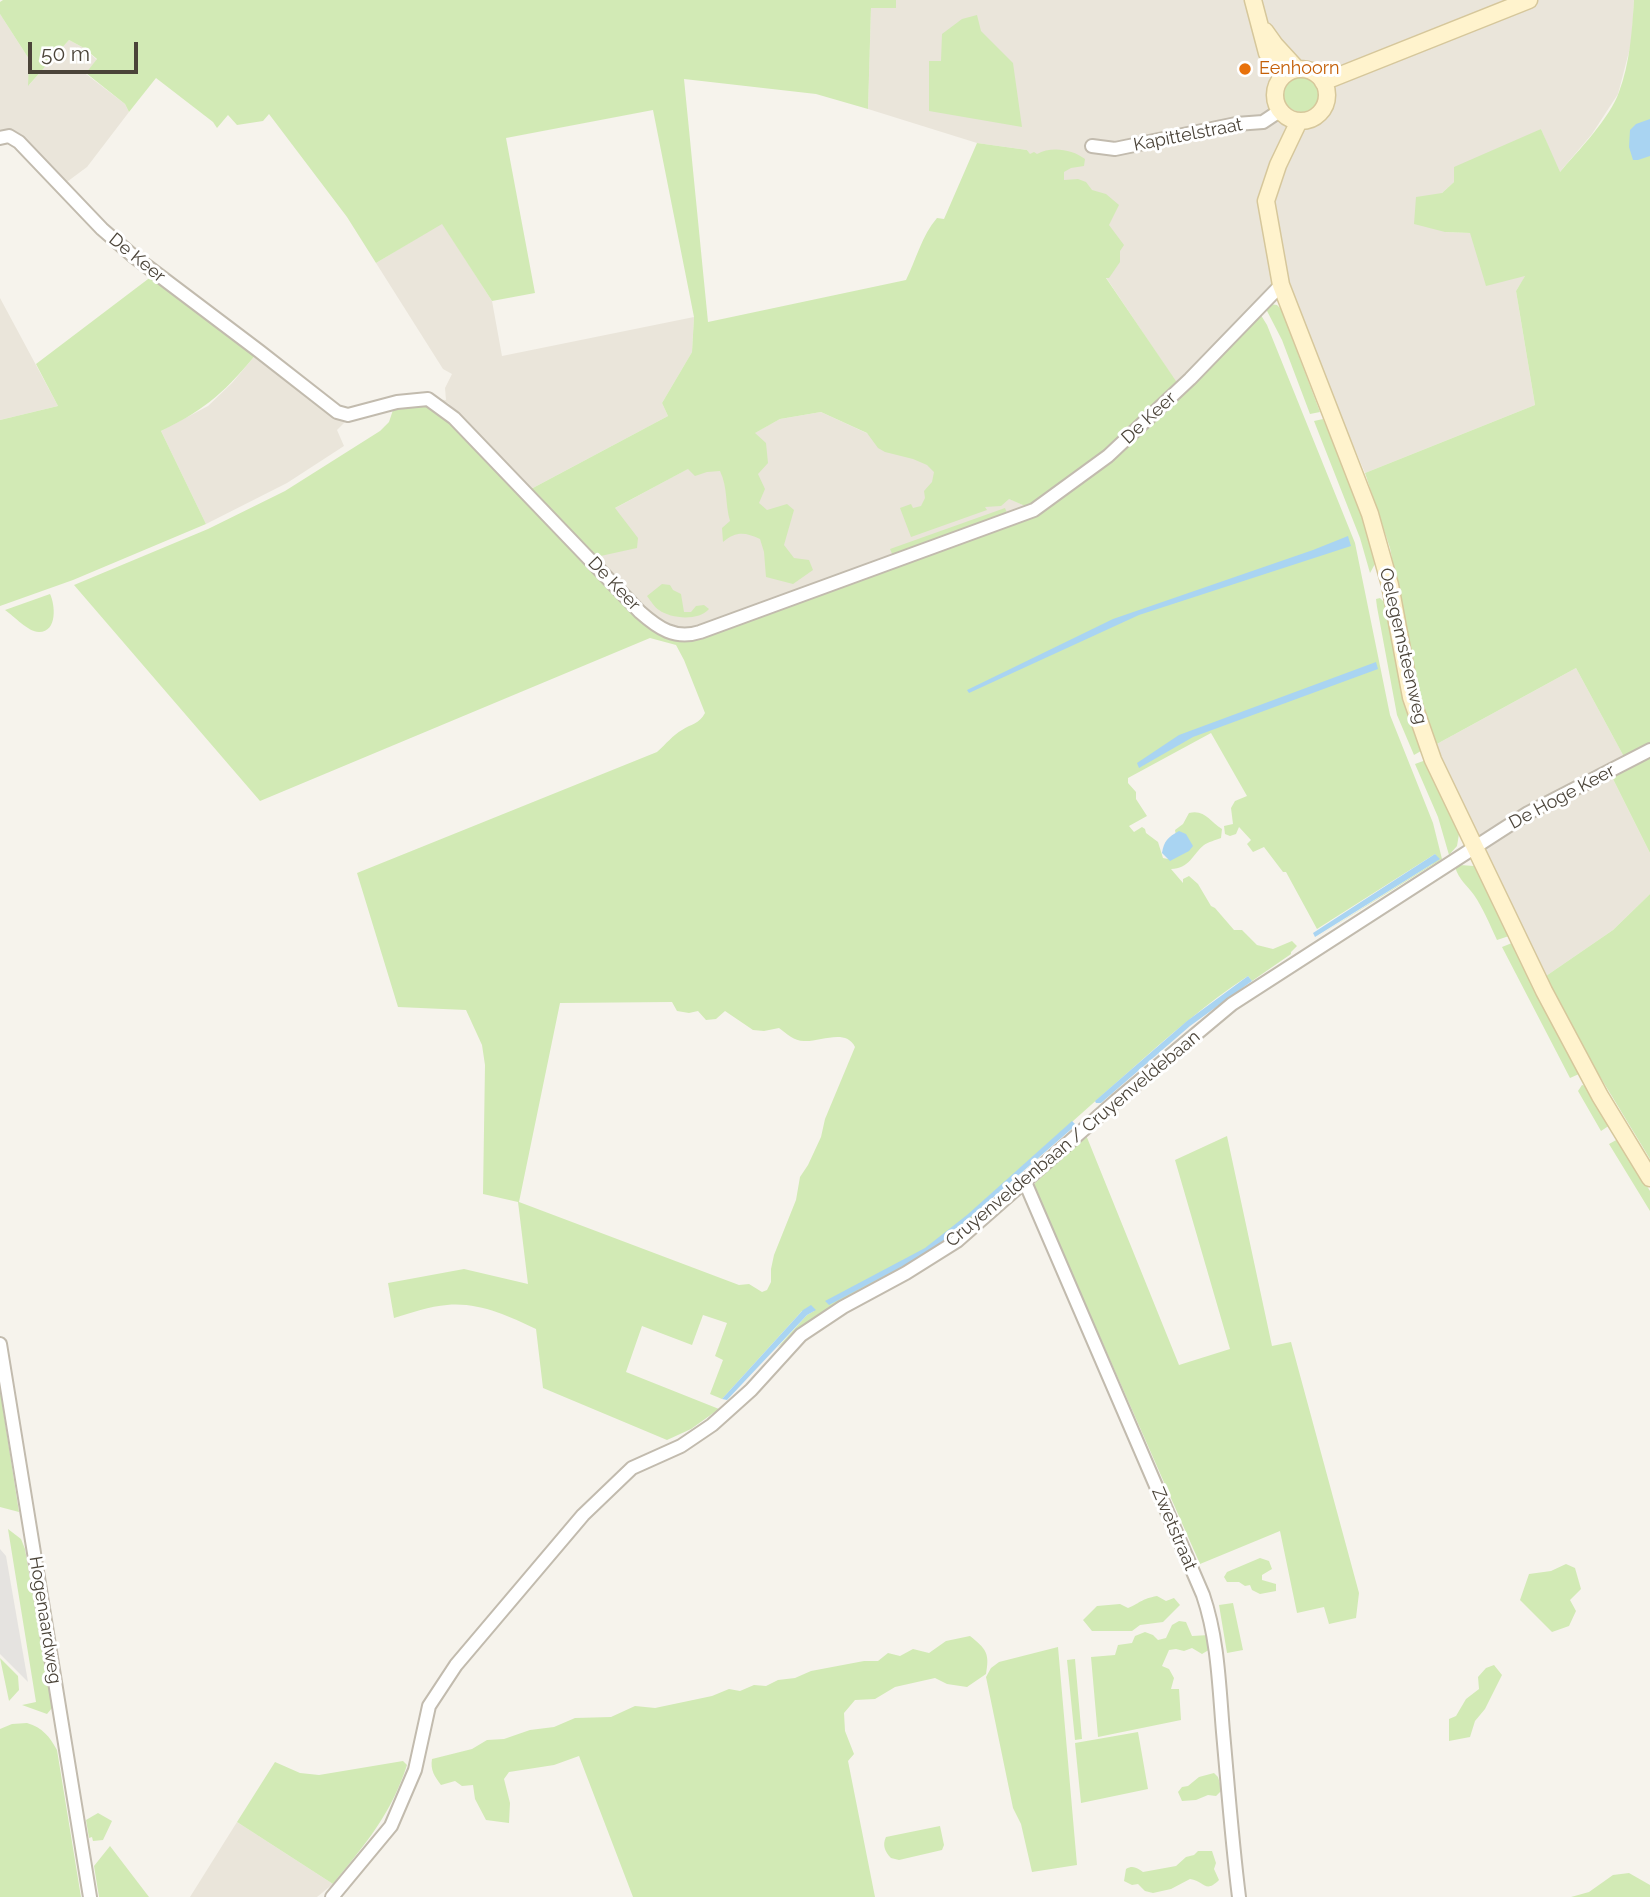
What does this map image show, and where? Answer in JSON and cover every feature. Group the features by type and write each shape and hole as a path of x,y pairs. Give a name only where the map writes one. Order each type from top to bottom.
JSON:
{"street":[{"path":"1253,0 1267,53 1282,77"},
{"path":"1323,82 1529,0"},
{"path":"1256,18 1275,45 1297,69"},
{"path":"1297,69 1306,69 1316,74 1323,82 1327,96 1323,108 1312,118 1288,115 1277,104 1275,93 1282,77 1297,69"},
{"name":"Kapittelstraat","path":"1092,146 1115,149 1288,115"},
{"name":"Oelegemsteenweg","path":"1288,115 1278,165 1266,201 1281,285 1358,480 1378,540 1390,584 1411,697 1420,725 1433,760 1544,991 1581,1061 1650,1178"},
{"name":"De Keer","path":"0,138 9,136 19,142 85,212 132,255 337,412 348,415 397,402 428,399 454,418 640,612 663,629 682,636 713,628 1034,510 1117,447 1190,379 1281,285"},
{"name":"De Hoge Keer","path":"1475,847 1528,813 1650,750"},
{"name":"Cruyenveldenbaan / Cruyenveldebaan","path":"332,1897 391,1826 415,1770 429,1706 456,1665 583,1515 632,1468 681,1446 712,1425 751,1390 801,1335 843,1307 906,1273 957,1241 1116,1101 1232,1004 1475,847"},
{"name":"Zwetstraat","path":"1025,1182 1212,1621 1239,1897"},
{"name":"Hogenaardweg","path":"0,1344 90,1897"}],"shaded area":[{"path":"896,0 1634,0 1632,40 1618,94 1592,134 1559,173 1541,129 1454,182 1442,193 1445,232 1470,233 1526,275 1516,291 1535,405 1365,473 1299,318 1284,272 1178,385 1099,267 1027,150 977,143 868,109 871,7 896,8"},
{"path":"0,14 29,59 29,85 69,40 84,48 97,60 86,74 125,104 129,112 87,167 56,190 16,146 0,144"},
{"path":"442,223 492,301 502,356 694,317 692,352 662,403 668,416 531,489 448,403 428,399 446,400 445,388 452,374 443,369 376,263"},
{"path":"0,298 58,406 0,420"},
{"path":"259,351 344,415 345,422 337,430 344,446 287,483 206,524 161,431 208,406"},
{"path":"821,412 1025,506 696,629 675,628 655,618 571,532 780,419"},
{"path":"1576,668 1623,755 1611,775 1650,853 1650,894 1613,930 1546,976 1435,745"},
{"path":"0,1549 6,1556 28,1682 0,1654"},
{"path":"237,1822 333,1884 317,1897 190,1897"}],"green space":[{"path":"896,0 896,8 871,8 868,109 816,94 684,79 708,322 906,280 932,225 937,218 944,219 977,143 1027,150 1030,154 1061,150 1085,159 1084,166 1064,172 1064,180 1078,179 1086,182 1092,190 1106,194 1119,205 1109,225 1124,245 1120,251 1120,262 1109,278 1106,278 1178,384 1259,312 1267,325 1355,543 1390,715 1433,823 1442,859 1315,938 1432,864 1437,858 1435,854 1317,929 1286,872 1283,872 1264,847 1253,852 1247,844 1251,840 1239,827 1236,834 1225,834 1224,826 1233,824 1231,808 1235,801 1247,796 1211,733 1128,778 1128,783 1136,792 1136,799 1147,816 1129,826 1134,832 1142,827 1145,829 1146,833 1158,842 1163,858 1168,859 1176,836 1175,830 1183,824 1189,813 1203,814 1222,829 1221,838 1204,845 1182,867 1171,869 1183,883 1183,879 1189,876 1198,884 1211,906 1234,930 1242,930 1257,945 1273,949 1292,941 1297,946 1291,954 1252,981 1248,976 1218,997 1148,1055 988,1197 991,1208 964,1238 834,1308 830,1307 777,1348 807,1315 814,1311 802,1311 722,1399 710,1394 723,1360 715,1356 727,1323 703,1315 692,1345 642,1326 626,1372 719,1409 691,1429 667,1440 543,1388 536,1329 515,1319 482,1308 459,1305 434,1307 394,1318 388,1283 464,1269 528,1284 518,1202 483,1194 485,1065 482,1045 466,1010 398,1007 357,873 657,752 705,713 684,660 676,645 650,638 260,801 74,585 208,529 285,491 380,431 389,422 394,407 404,406 424,406 450,419 658,632 680,641 700,637 1045,510 1009,499 1001,506 985,507 987,510 911,537 900,508 911,504 913,508 921,506 925,498 924,491 932,482 934,472 927,465 913,459 885,452 878,448 867,433 821,412 780,419 755,433 766,443 768,463 758,474 765,489 759,503 767,510 787,504 794,510 784,545 794,558 809,560 813,570 793,584 766,577 760,539 741,534 723,542 722,528 730,521 720,471 695,476 688,469 615,508 638,538 637,548 596,557 531,489 668,416 662,403 692,352 694,317 653,110 506,138 535,293 492,301 442,224 376,263 347,217 269,114 263,121 237,125 228,115 217,128 213,122 156,78 129,112 125,104 86,73 97,59 69,40 28,86 29,59 0,14 0,2","holes":["672,1002 677,1011 698,1011 706,1020 716,1019 725,1011 753,1030 779,1028 800,1041 839,1037 851,1041 855,1047 825,1119 821,1137 800,1177 796,1200 774,1255 771,1282 767,1290 762,1292 749,1284 739,1285 519,1202 560,1003"]},
{"path":"1634,0 1650,0 1650,853 1611,775 1623,755 1576,668 1435,745 1421,704 1390,548 1365,473 1535,405 1516,291 1525,276 1486,286 1470,233 1445,232 1414,224 1416,197 1442,193 1454,182 1454,167 1541,129 1560,172 1615,102 1628,58"},
{"path":"977,15 981,31 1013,63 1022,127 929,111 929,61 941,61 942,34 962,19"},
{"path":"1302,74 1316,79 1321,93 1316,107 1302,112 1288,107 1283,93 1288,79"},
{"path":"156,273 259,351 216,397 161,431 206,524 73,580 0,606 0,420 58,406 36,364"},
{"path":"1270,304 1281,309 1320,412 1310,414 1282,340 1266,309"},
{"path":"1323,419 1371,540 1376,562 1370,573 1360,538 1314,421"},
{"path":"1005,508 1007,513 893,556 890,549"},
{"path":"662,584 670,585 681,594 684,612 691,612 696,606 704,605 709,609 692,617 677,617 664,613 647,596"},
{"path":"50,594 54,617 45,631 30,629 5,610"},
{"path":"1380,598 1388,606 1403,699 1421,751 1414,755 1397,715 1377,607 1376,599"},
{"path":"1426,760 1459,834 1457,846 1449,855 1438,817 1415,764"},
{"path":"1474,866 1509,936 1497,940 1477,900 1457,872 1455,867"},
{"path":"1650,894 1650,1159 1596,1070 1546,976 1613,930"},
{"path":"1512,943 1579,1074 1570,1078 1502,947"},
{"path":"1582,1085 1586,1086 1610,1125 1601,1131 1578,1091"},
{"path":"1086,1135 1179,1365 1230,1349 1175,1160 1227,1136 1272,1346 1291,1342 1359,1593 1356,1618 1329,1624 1324,1607 1297,1613 1280,1531 1200,1564 1033,1185"},
{"path":"1618,1139 1650,1191 1650,1211 1609,1144"},
{"path":"0,1390 19,1512 0,1507"},
{"path":"8,1529 21,1539 25,1549 52,1708 47,1714 22,1705 36,1702"},
{"path":"1260,1558 1269,1561 1272,1569 1262,1575 1262,1580 1276,1584 1276,1591 1260,1594 1252,1590 1250,1585 1227,1582 1224,1577 1227,1572"},
{"path":"1566,1564 1575,1568 1581,1589 1570,1600 1576,1611 1569,1626 1552,1632 1520,1600 1529,1574 1551,1571"},
{"path":"1157,1596 1166,1601 1174,1598 1180,1605 1163,1622 1140,1625 1132,1631 1092,1631 1083,1620 1097,1606 1120,1604 1128,1608"},
{"path":"1233,1603 1243,1650 1227,1653 1219,1605"},
{"path":"1179,1621 1186,1622 1192,1636 1209,1635 1212,1648 1202,1654 1192,1648 1184,1651 1169,1650 1162,1666 1169,1669 1174,1678 1171,1689 1179,1689 1181,1720 1098,1737 1091,1657 1115,1655 1118,1645 1132,1643 1135,1636 1145,1632 1158,1640 1166,1638 1172,1625"},
{"path":"970,1636 986,1652 987,1667 986,1674 967,1687 947,1684 935,1678 895,1687 875,1699 855,1700 844,1713 845,1731 854,1754 848,1761 875,1897 633,1897 579,1756 554,1765 509,1772 504,1779 510,1803 509,1823 486,1820 475,1799 473,1785 462,1786 455,1781 441,1785 432,1770 432,1759 472,1749 487,1740 504,1739 530,1730 554,1727 575,1718 611,1717 635,1706 655,1708 712,1696 729,1689 740,1691 754,1685 766,1686 811,1671 878,1661 888,1653 900,1656 913,1649 929,1653 946,1641"},
{"path":"1058,1647 1077,1865 1032,1872 1021,1824 1013,1808 986,1677 991,1668 999,1662"},
{"path":"0,1658 18,1676 19,1690 9,1701"},
{"path":"1075,1659 1082,1739 1075,1740 1067,1660"},
{"path":"1494,1665 1502,1675 1485,1709 1475,1721 1470,1737 1449,1741 1449,1719 1456,1716 1466,1699 1479,1689 1478,1677 1486,1668"},
{"path":"27,1723 45,1733 57,1750 81,1897 0,1897 0,1729 12,1724"},
{"path":"1138,1732 1148,1789 1081,1803 1075,1743"},
{"path":"403,1761 407,1765 401,1783 385,1814 333,1884 237,1822 275,1762 300,1773 319,1775"},
{"path":"1214,1773 1222,1790 1216,1796 1208,1795 1196,1800 1182,1801 1178,1792 1182,1787 1188,1786 1199,1777"},
{"path":"98,1813 112,1821 103,1840 93,1841 92,1837 89,1838 86,1820"},
{"path":"940,1826 944,1845 942,1850 899,1860 891,1858 886,1851 886,1837"},
{"path":"110,1846 149,1897 99,1897 94,1866"},
{"path":"1198,1851 1212,1851 1216,1863 1214,1869 1219,1880 1211,1886 1190,1879 1171,1889 1153,1893 1145,1891 1138,1884 1132,1885 1124,1881 1128,1868 1143,1872 1176,1866"},
{"path":"1629,1873 1650,1885 1650,1897 1571,1897 1589,1892 1613,1875"}],"water":[{"path":"1650,119 1650,156 1633,160 1629,147 1630,130 1636,124"},
{"path":"1348,536 1351,546 1139,615 969,693 967,690 1113,619"},
{"path":"1376,662 1378,669 1193,737 1139,768 1137,763 1179,735"},
{"path":"1179,831 1186,834 1193,846 1170,861 1162,853 1163,849 1167,840"},
{"path":"1435,854 1440,859 1315,937 1313,933"},
{"path":"1248,976 1252,981 1190,1026 1101,1103 1096,1103 1095,1101 1187,1021"},
{"path":"1072,1121 1076,1125 941,1243 829,1305 825,1301 925,1248 967,1215"},
{"path":"811,1305 816,1310 807,1315 727,1400 722,1399 803,1310"}],"place":[{"name":"Eenhoorn","path":"1245,69"}]}
